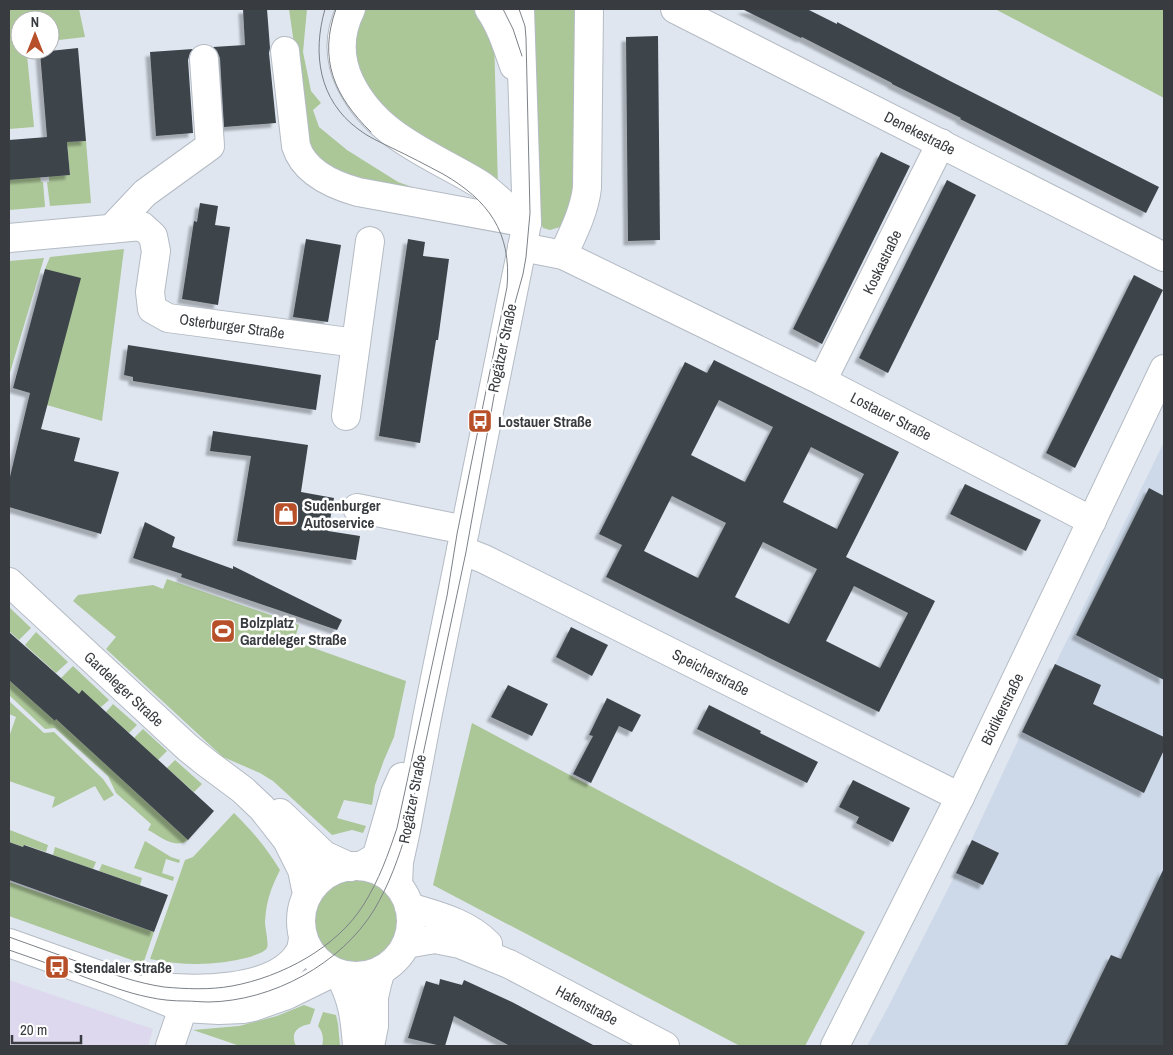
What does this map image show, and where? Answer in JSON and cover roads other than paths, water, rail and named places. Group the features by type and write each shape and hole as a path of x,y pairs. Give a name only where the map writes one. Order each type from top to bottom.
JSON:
{"street":[{"path":"351,9 342,34 342,58 354,90 370,113 405,141 481,185 524,235"},
{"path":"489,9 503,36 523,88"},
{"name":"Rogätzer Straße","path":"403,896 399,862 524,235 523,88 520,9"},
{"path":"564,255 586,201 590,9"},
{"name":"Denekestraße","path":"675,9 1164,257"},
{"name":"Lostauer Straße","path":"285,51 297,150 309,167 316,172 337,184 358,192 524,235 822,381 1092,521"},
{"path":"111,229 145,192 210,146 204,59"},
{"name":"Koskastraße","path":"822,381 941,143"},
{"name":"Osterburger Straße","path":"9,238 142,226 153,236 156,251 150,292 152,309 168,318 356,343"},
{"path":"346,416 370,241"},
{"name":"Bödikerstraße","path":"835,1046 960,797 1164,369"},
{"name":"Speicherstraße","path":"357,508 463,540 493,563 960,797"},
{"name":"Gardeleger Straße","path":"9,582 188,748 244,790 271,804 324,855 355,866"},
{"name":"Rogätzer Straße","path":"355,866 374,858 378,852 395,793 428,713"},
{"name":"Gardeleger Straße","path":"244,790 262,808 287,840 302,870 308,894"},
{"path":"355,866 370,868 383,873 403,896 411,926 406,944 396,959 373,974 356,976 337,973 318,962 306,947 301,927 303,905 315,884 325,875 337,869 355,866"},
{"name":"Hafenstraße","path":"403,896 454,921 479,936 509,964"},
{"path":"116,981 164,988 186,989 207,989 237,985 278,973 292,962 299,953 303,939"},
{"name":"Hafenstraße","path":"406,944 428,939 451,941 460,944 509,964 665,1046"},
{"path":"9,944 116,981 183,1008 219,1010 253,1007 287,995 337,973"},
{"path":"370,1046 374,1026 374,997 381,970"},
{"path":"337,973 351,1000 357,1046"},
{"path":"170,1046 183,1008"}],"tram line":[{"path":"9,937 115,975 164,987 207,989 251,982 270,976 306,958 323,947 353,920 374,886 394,838 447,596 457,534 507,287 508,267 501,234 494,220 473,195 443,174 358,129 335,104 327,90 319,59 321,26 325,9"},
{"path":"336,9 329,44 329,60 333,76 347,105 371,132"},
{"path":"503,9 513,29 522,56"},
{"path":"9,950 140,995 176,1001 209,1002 233,1000 257,995 280,987 324,963 360,929 374,910 393,871 407,830 466,552 503,346 526,257 530,213 526,38 525,26 519,9"}],"place":[{"name":"Lostauer Straße","path":"480,421"},
{"name":"Sudenburger Autoservice","path":"286,514"},
{"name":"Bolzplatz Gardeleger Straße","path":"223,631"},
{"name":"Stendaler Straße","path":"57,967"}]}
